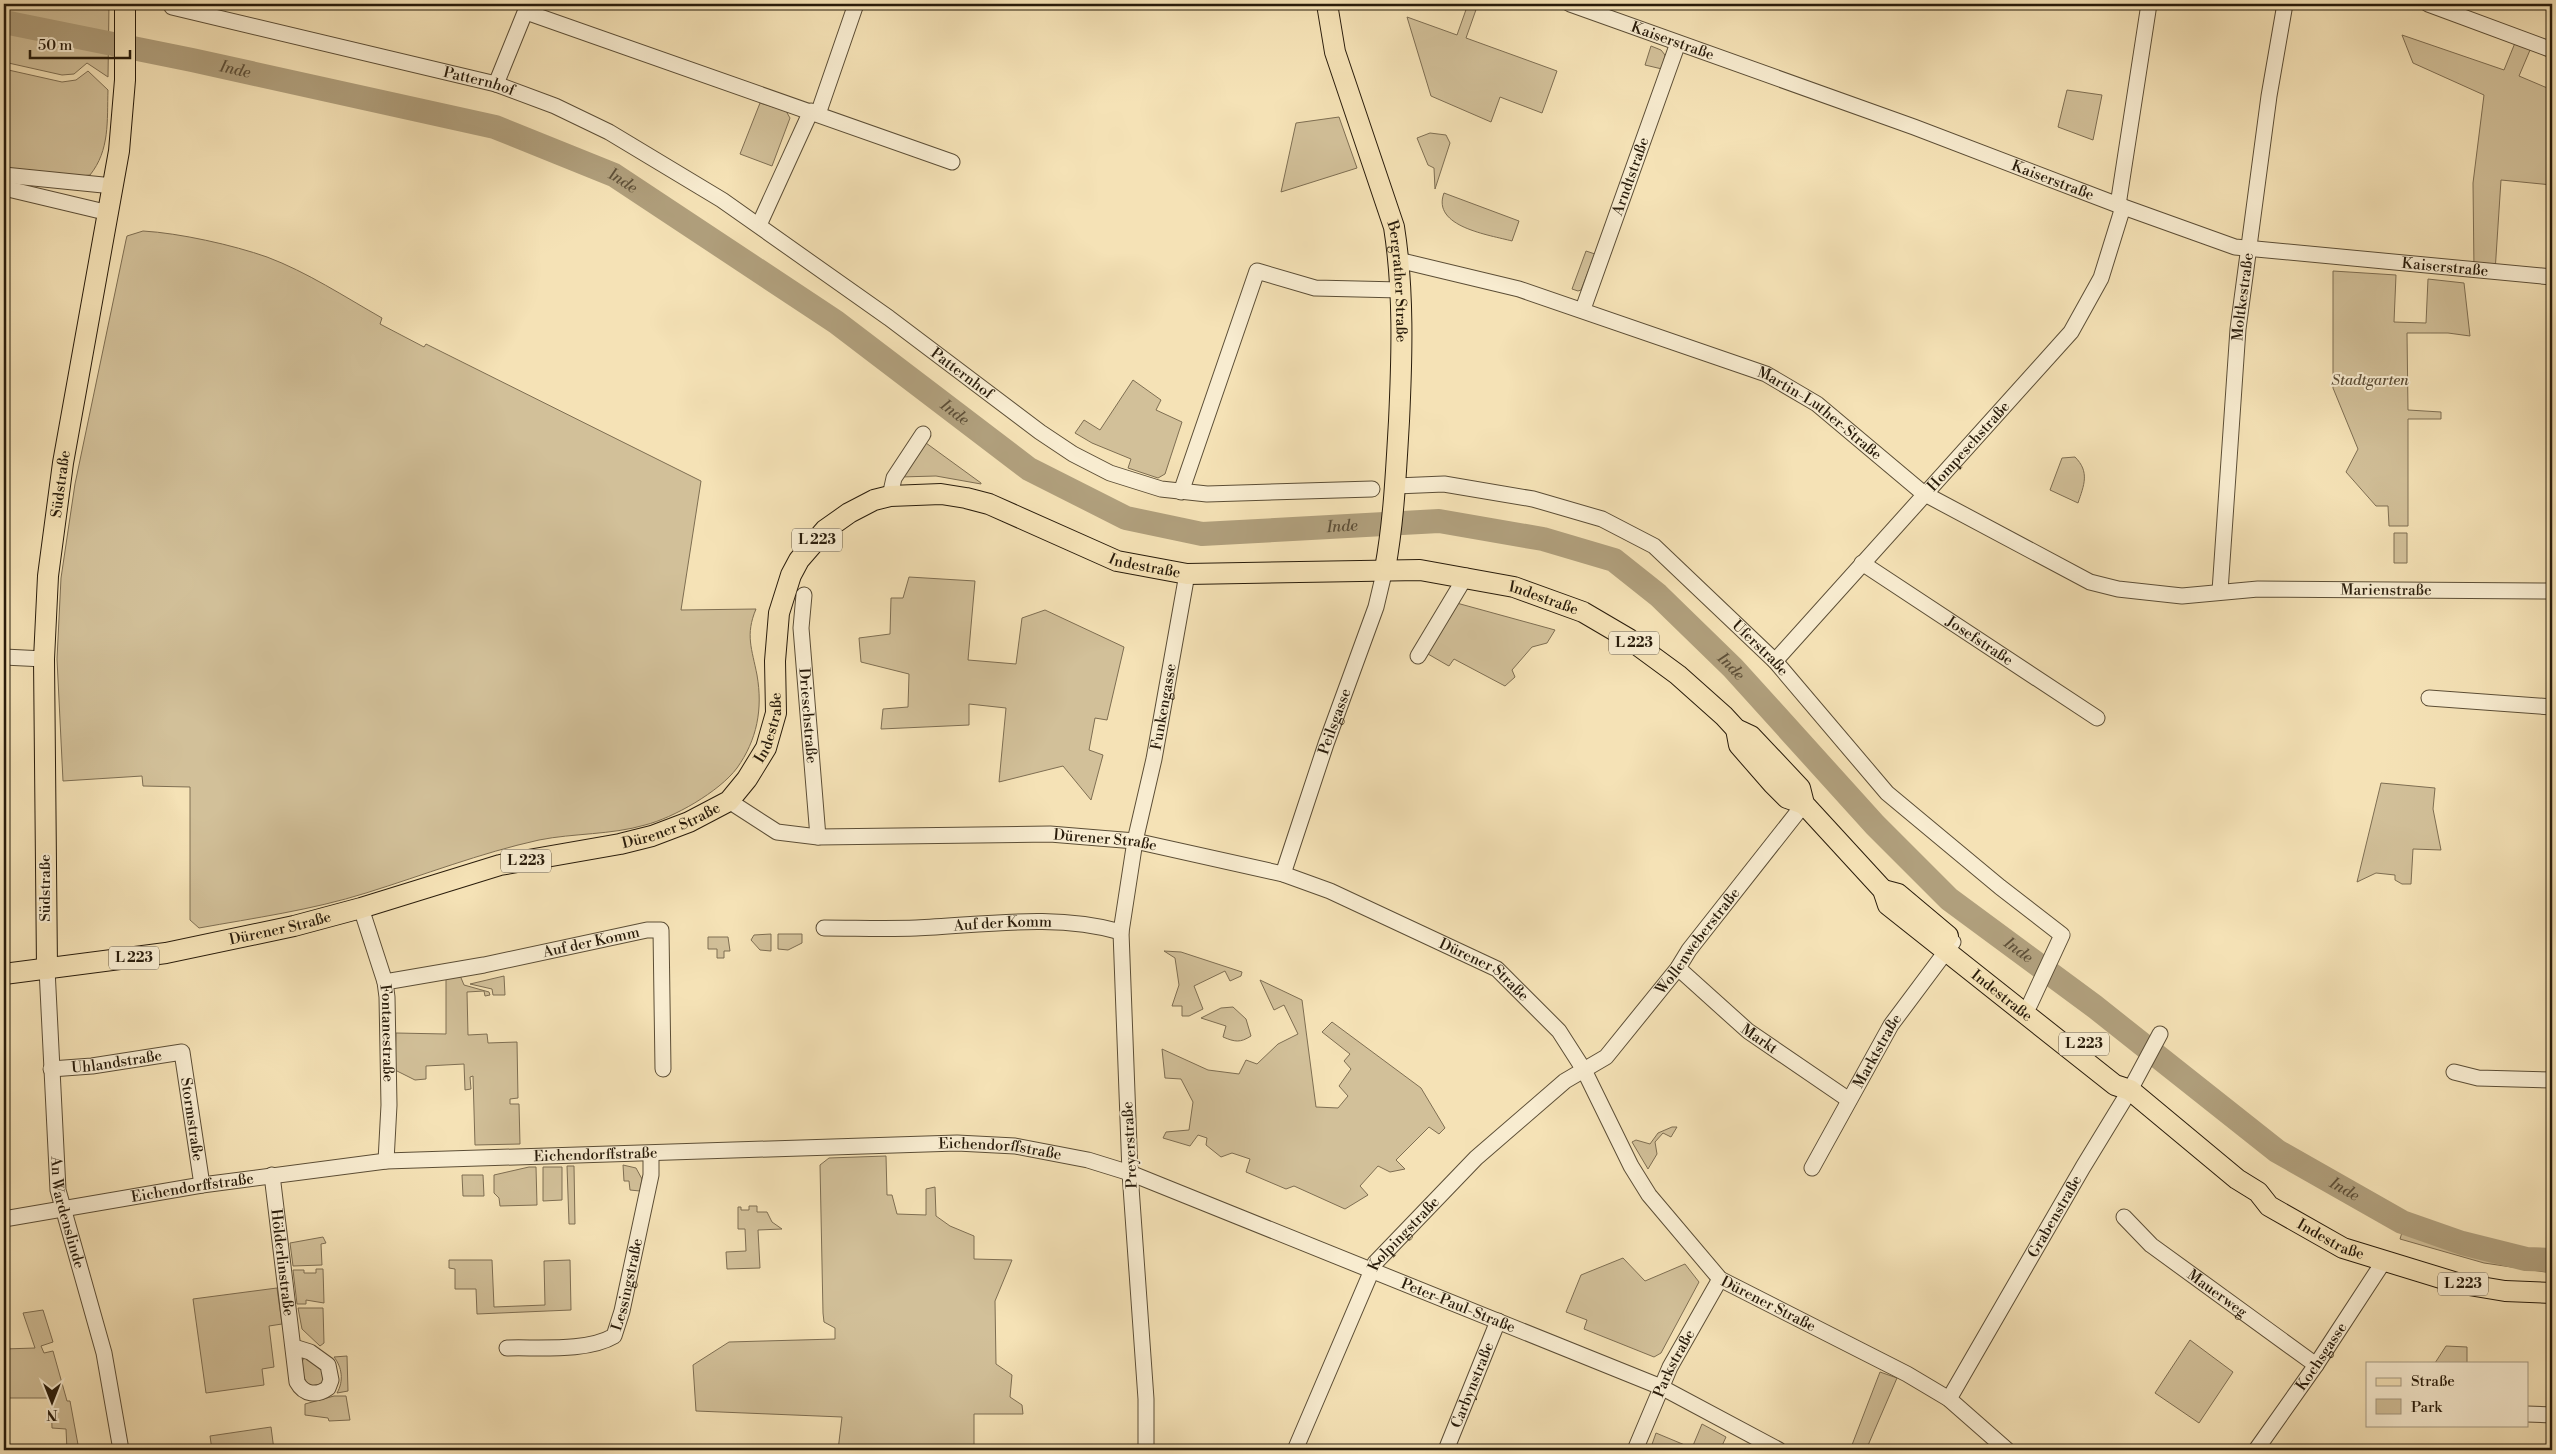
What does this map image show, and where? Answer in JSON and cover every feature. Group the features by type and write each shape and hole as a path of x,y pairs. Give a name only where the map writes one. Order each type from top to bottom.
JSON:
{"main road":[{"name":"Bergrather Straße","path":"1327,4 1332,40 1394,227 1398,260 1401,374 1395,494 1386,569"},
{"name":"Südstraße","path":"47,969 44,659 52,535 119,151 125,80 126,9"},
{"name":"Indestraße","path":"729,801 747,778 766,748 775,716 776,636 779,613 795,568 826,530 859,507 890,496 941,494 989,504 1117,561 1187,574 1386,569 1440,571 1514,587 1582,612 1629,639 1678,675 1736,729 1751,736 1793,780 1800,788 1804,804 1883,890 1888,905 2031,1002 2122,1075 2130,1090 2211,1158 2258,1192 2270,1206 2300,1225 2343,1248 2384,1261 2456,1283 2505,1291 2552,1293"},
{"name":"Dürener Straße","path":"4,974 166,953 252,936 361,908 500,865 620,844 652,836 689,822 729,801"}],"street":[{"path":"759,225 815,113 856,4"},
{"name":"Kaiserstraße","path":"1570,4 1914,127 2120,206 2249,249 2552,277"},
{"name":"Hompeschstraße","path":"1775,661 1924,493 2071,332 2101,278 2120,206 2149,4"},
{"name":"Moltkestraße","path":"2220,591 2238,329 2269,96 2285,4"},
{"path":"2428,4 2552,50"},
{"name":"Patternhof","path":"172,7 496,84 556,106 610,132 722,200 759,225 1073,454 1110,473 1162,489 1181,492 1260,494 1372,489"},
{"path":"496,84 527,8 952,162"},
{"name":"Arndtstraße","path":"1583,309 1678,43"},
{"path":"4,175 113,186"},
{"path":"4,188 109,213"},
{"name":"Martin-Luther-Straße","path":"1398,260 1519,289 1583,309 1766,374 1817,404 1924,493 2090,582 2118,590 2196,597 2220,591"},
{"path":"1181,492 1257,271 1316,288 1400,290"},
{"path":"890,496 894,478 924,434"},
{"name":"Uferstraße","path":"1395,494 1444,484 1533,499 1602,519 1654,546 1775,661 1887,793 2000,887 2062,935 2031,1002"},
{"name":"Josefstraße","path":"1862,563 2097,718"},
{"name":"Peilsgasse","path":"1283,874 1326,744 1376,607 1386,569"},
{"name":"Funkengasse","path":"1135,841 1154,759 1187,574"},
{"path":"1418,656 1466,576"},
{"name":"Marienstraße","path":"2220,591 2258,589 2552,591"},
{"name":"Drieschstraße","path":"804,594 802,628 818,837"},
{"path":"4,658 44,659"},
{"path":"2428,698 2552,707"},
{"name":"Dürener Straße","path":"729,801 777,832 818,837 1050,834 1135,841 1283,874 1330,891 1497,969 1559,1031 1584,1070 1631,1166 1649,1194 1720,1279 1907,1374 1949,1399 2007,1450"},
{"name":"Wollenweberstraße","path":"1584,1070 1606,1057 1678,968 1689,950 1804,804"},
{"name":"Preyerstraße","path":"1135,841 1121,932 1130,1173 1146,1399 1146,1450"},
{"name":"Fontanestraße","path":"361,908 385,982 389,1041 386,1161"},
{"name":"Auf der Komm","path":"824,928 916,928 989,922 1052,921 1101,926 1121,932"},
{"name":"Auf der Komm","path":"385,982 426,976 647,930 662,930 663,1069"},
{"name":"Marktstraße","path":"1812,1168 1892,1025 1950,946"},
{"name":"Markt","path":"1678,968 1748,1031 1849,1100"},
{"name":"An Wardenslinde","path":"47,969 58,1190 104,1353 121,1450"},
{"name":"Grabenstraße","path":"1949,1399 2083,1167 2130,1090 2160,1034"},
{"name":"Uhlandstraße","path":"51,1070 92,1066 182,1052"},
{"name":"Stormstraße","path":"182,1052 202,1186"},
{"name":"Kolpingstraße","path":"1295,1450 1370,1271 1380,1256 1476,1158 1565,1081 1584,1070"},
{"path":"2454,1072 2478,1078 2552,1080"},
{"name":"Eichendorffstraße","path":"4,1219 272,1175 386,1161 957,1143 1016,1146 1088,1160 1130,1173"},
{"name":"Lessingstraße","path":"507,1348 584,1345 602,1342 614,1336 619,1323 651,1175 651,1154"},
{"name":"Peter-Paul-Straße","path":"1130,1173 1661,1387 1779,1450"},
{"name":"Hölderlinstraße","path":"272,1175 294,1347"},
{"name":"Mauerweg","path":"2124,1217 2151,1246 2316,1365"},
{"name":"Kochsgasse","path":"2256,1450 2316,1365 2384,1261"},
{"name":"Parkstraße","path":"1635,1450 1661,1387 1720,1279"},
{"name":"Carbynstraße","path":"1446,1450 1498,1320"},
{"path":"2528,1414 2552,1414"}],"green space":[{"path":"4,4 109,4 108,77 87,63 74,74 62,75 4,62"},
{"path":"1468,4 1478,4 1466,38 1557,71 1542,113 1500,97 1491,122 1431,96 1407,17 1457,35"},
{"path":"2402,35 2504,70 2517,38 2533,43 2519,76 2552,90 2552,185 2501,180 2495,272 2474,270 2473,183 2484,95 2413,63"},
{"path":"1651,46 1661,50 1665,55 1662,69 1645,65"},
{"path":"4,69 62,82 76,80 88,71 108,90 104,145 101,156 90,175 71,177 4,172"},
{"path":"2067,90 2102,95 2093,140 2058,127"},
{"path":"760,103 786,111 790,118 772,166 740,154"},
{"path":"1339,117 1357,168 1281,192 1296,123"},
{"path":"1430,133 1446,135 1450,143 1435,189 1434,168 1428,165 1417,138"},
{"path":"1444,193 1519,221 1512,241 1477,232 1454,222 1446,214 1442,205"},
{"path":"143,231 173,234 222,244 282,263 326,285 382,318 380,324 424,347 426,344 701,481 681,610 756,609 750,634 759,688 759,712 754,735 744,757 729,777 695,803 669,817 645,825 619,831 552,838 517,845 366,893 304,909 199,928 190,920 190,787 143,786 142,776 63,781 57,659 61,578 75,484 126,240 127,236"},
{"path":"1586,251 1595,254 1581,290 1578,291 1572,289"},
{"name":"Stadtgarten","path":"2333,271 2396,275 2394,322 2426,323 2428,279 2464,283 2470,336 2448,333 2407,333 2408,410 2441,412 2441,419 2408,419 2408,526 2389,526 2388,506 2376,506 2346,472 2358,449 2333,388"},
{"path":"1133,380 1161,400 1156,410 1182,422 1165,474 1158,478 1128,468 1131,459 1092,443 1075,433 1084,420 1100,430"},
{"path":"926,443 981,484 936,476 900,477"},
{"path":"2075,457 2083,468 2084,473 2084,484 2078,503 2050,490 2062,458"},
{"path":"2394,533 2407,533 2407,563 2394,563"},
{"path":"909,577 975,581 968,660 1016,664 1022,618 1045,610 1124,647 1107,720 1095,718 1089,750 1103,755 1091,800 1063,766 999,782 1006,708 969,704 969,725 881,729 883,709 908,707 909,674 861,662 859,638 890,634 891,598 903,598"},
{"path":"1453,602 1555,630 1547,643 1532,647 1512,670 1515,677 1505,686 1454,659 1449,666 1428,654 1428,646"},
{"path":"2381,783 2435,788 2433,809 2441,850 2413,849 2411,884 2402,884 2395,880 2395,875 2376,873 2357,882"},
{"path":"771,934 771,951 760,950 751,940 754,935"},
{"path":"778,934 802,934 802,943 788,950 778,949"},
{"path":"708,937 728,937 730,951 724,951 724,958 717,958 717,949 708,949"},
{"path":"1164,951 1181,952 1242,972 1241,976 1230,981 1225,971 1194,986 1203,1009 1189,1016 1182,1016 1182,1006 1172,1006 1179,985 1175,958"},
{"path":"459,973 464,985 489,992 490,995 485,996 484,991 467,992 468,1035 487,1034 488,1043 517,1042 518,1098 510,1099 510,1104 519,1104 520,1144 475,1145 473,1076 470,1077 471,1089 465,1090 464,1064 426,1066 426,1079 415,1080 395,1070 396,1033 446,1034 446,976"},
{"path":"504,976 505,995 493,995 492,989 470,984"},
{"path":"1260,980 1302,1000 1316,1107 1338,1108 1348,1096 1339,1086 1351,1069 1344,1061 1350,1054 1322,1032 1332,1022 1421,1088 1445,1128 1439,1134 1429,1127 1396,1160 1405,1169 1390,1172 1378,1166 1360,1186 1368,1195 1345,1209 1294,1186 1286,1189 1246,1172 1250,1159 1232,1153 1221,1157 1206,1145 1207,1138 1198,1135 1190,1146 1163,1138 1166,1132 1189,1130 1193,1102 1181,1079 1165,1078 1162,1049 1208,1070 1239,1074 1246,1060 1257,1064 1278,1044 1298,1034 1284,1005 1274,1010"},
{"path":"1233,1007 1246,1019 1251,1036 1244,1040 1234,1041 1223,1037 1226,1026 1201,1018 1221,1008"},
{"path":"1672,1127 1677,1127 1671,1137 1663,1133 1655,1142 1657,1154 1648,1169 1632,1142 1636,1140 1650,1144 1658,1133"},
{"path":"886,1156 887,1195 892,1195 897,1214 926,1215 926,1189 935,1187 936,1216 950,1226 974,1236 974,1259 1012,1260 995,1301 996,1364 1012,1375 1010,1397 1022,1405 1023,1414 974,1414 974,1450 838,1450 842,1417 696,1411 693,1365 729,1342 835,1339 835,1328 824,1322 823,1313 820,1165 829,1158"},
{"path":"623,1165 636,1168 642,1179 640,1191 630,1190 629,1181 624,1181"},
{"path":"567,1166 574,1166 575,1224 569,1224"},
{"path":"536,1167 537,1205 500,1206 499,1198 494,1193 494,1175"},
{"path":"543,1167 562,1167 562,1200 543,1201"},
{"path":"462,1175 483,1175 484,1196 463,1196"},
{"path":"749,1206 757,1206 757,1212 767,1212 772,1222 782,1229 758,1230 760,1268 727,1269 726,1252 746,1251 745,1229 738,1229 738,1207 741,1207 741,1210 749,1210"},
{"path":"2403,1229 2519,1260 2552,1263 2552,1273 2484,1263 2400,1239"},
{"path":"323,1237 326,1243 321,1244 322,1265 293,1266 290,1243"},
{"path":"1623,1258 1645,1281 1685,1264 1699,1282 1661,1353 1654,1357 1584,1329 1587,1320 1566,1312 1581,1275"},
{"path":"449,1260 492,1260 494,1307 545,1305 544,1261 570,1260 571,1310 477,1314 476,1289 455,1289 455,1269 449,1268"},
{"path":"316,1269 323,1269 324,1303 306,1300 306,1304 297,1304 293,1270 304,1270 304,1273 316,1273"},
{"path":"277,1288 282,1324 269,1326 274,1367 262,1369 264,1385 206,1393 193,1299"},
{"path":"298,1308 323,1308 324,1343 320,1346 302,1329"},
{"path":"43,1310 53,1342 41,1346 44,1353 53,1351 67,1401 70,1401 79,1450 67,1450 66,1429 52,1428 51,1398 4,1398 4,1349 35,1348 23,1313"},
{"path":"2190,1340 2233,1372 2199,1423 2155,1393"},
{"path":"2446,1346 2467,1347 2467,1362 2436,1362"},
{"path":"347,1356 348,1391 337,1393 341,1384 341,1374 339,1365 334,1357"},
{"path":"307,1358 318,1363 326,1377 321,1386 310,1386 304,1377 302,1363 303,1359"},
{"path":"1880,1372 1897,1378 1866,1450 1852,1445"},
{"path":"334,1396 346,1396 350,1420 329,1421 328,1418 305,1415 305,1404"},
{"path":"1702,1424 1726,1437 1720,1450 1650,1450 1656,1433 1692,1448"},
{"path":"271,1427 274,1450 212,1450 210,1436"}],"waterway":[{"name":"Inde","path":"4,22 192,60 495,127 614,175 836,322 1029,469 1126,518 1202,534 1439,521 1543,539 1614,560 1658,595 1733,668 1875,825 1949,899 2094,1006 2277,1151 2402,1222 2462,1243 2526,1259 2552,1260"}]}
